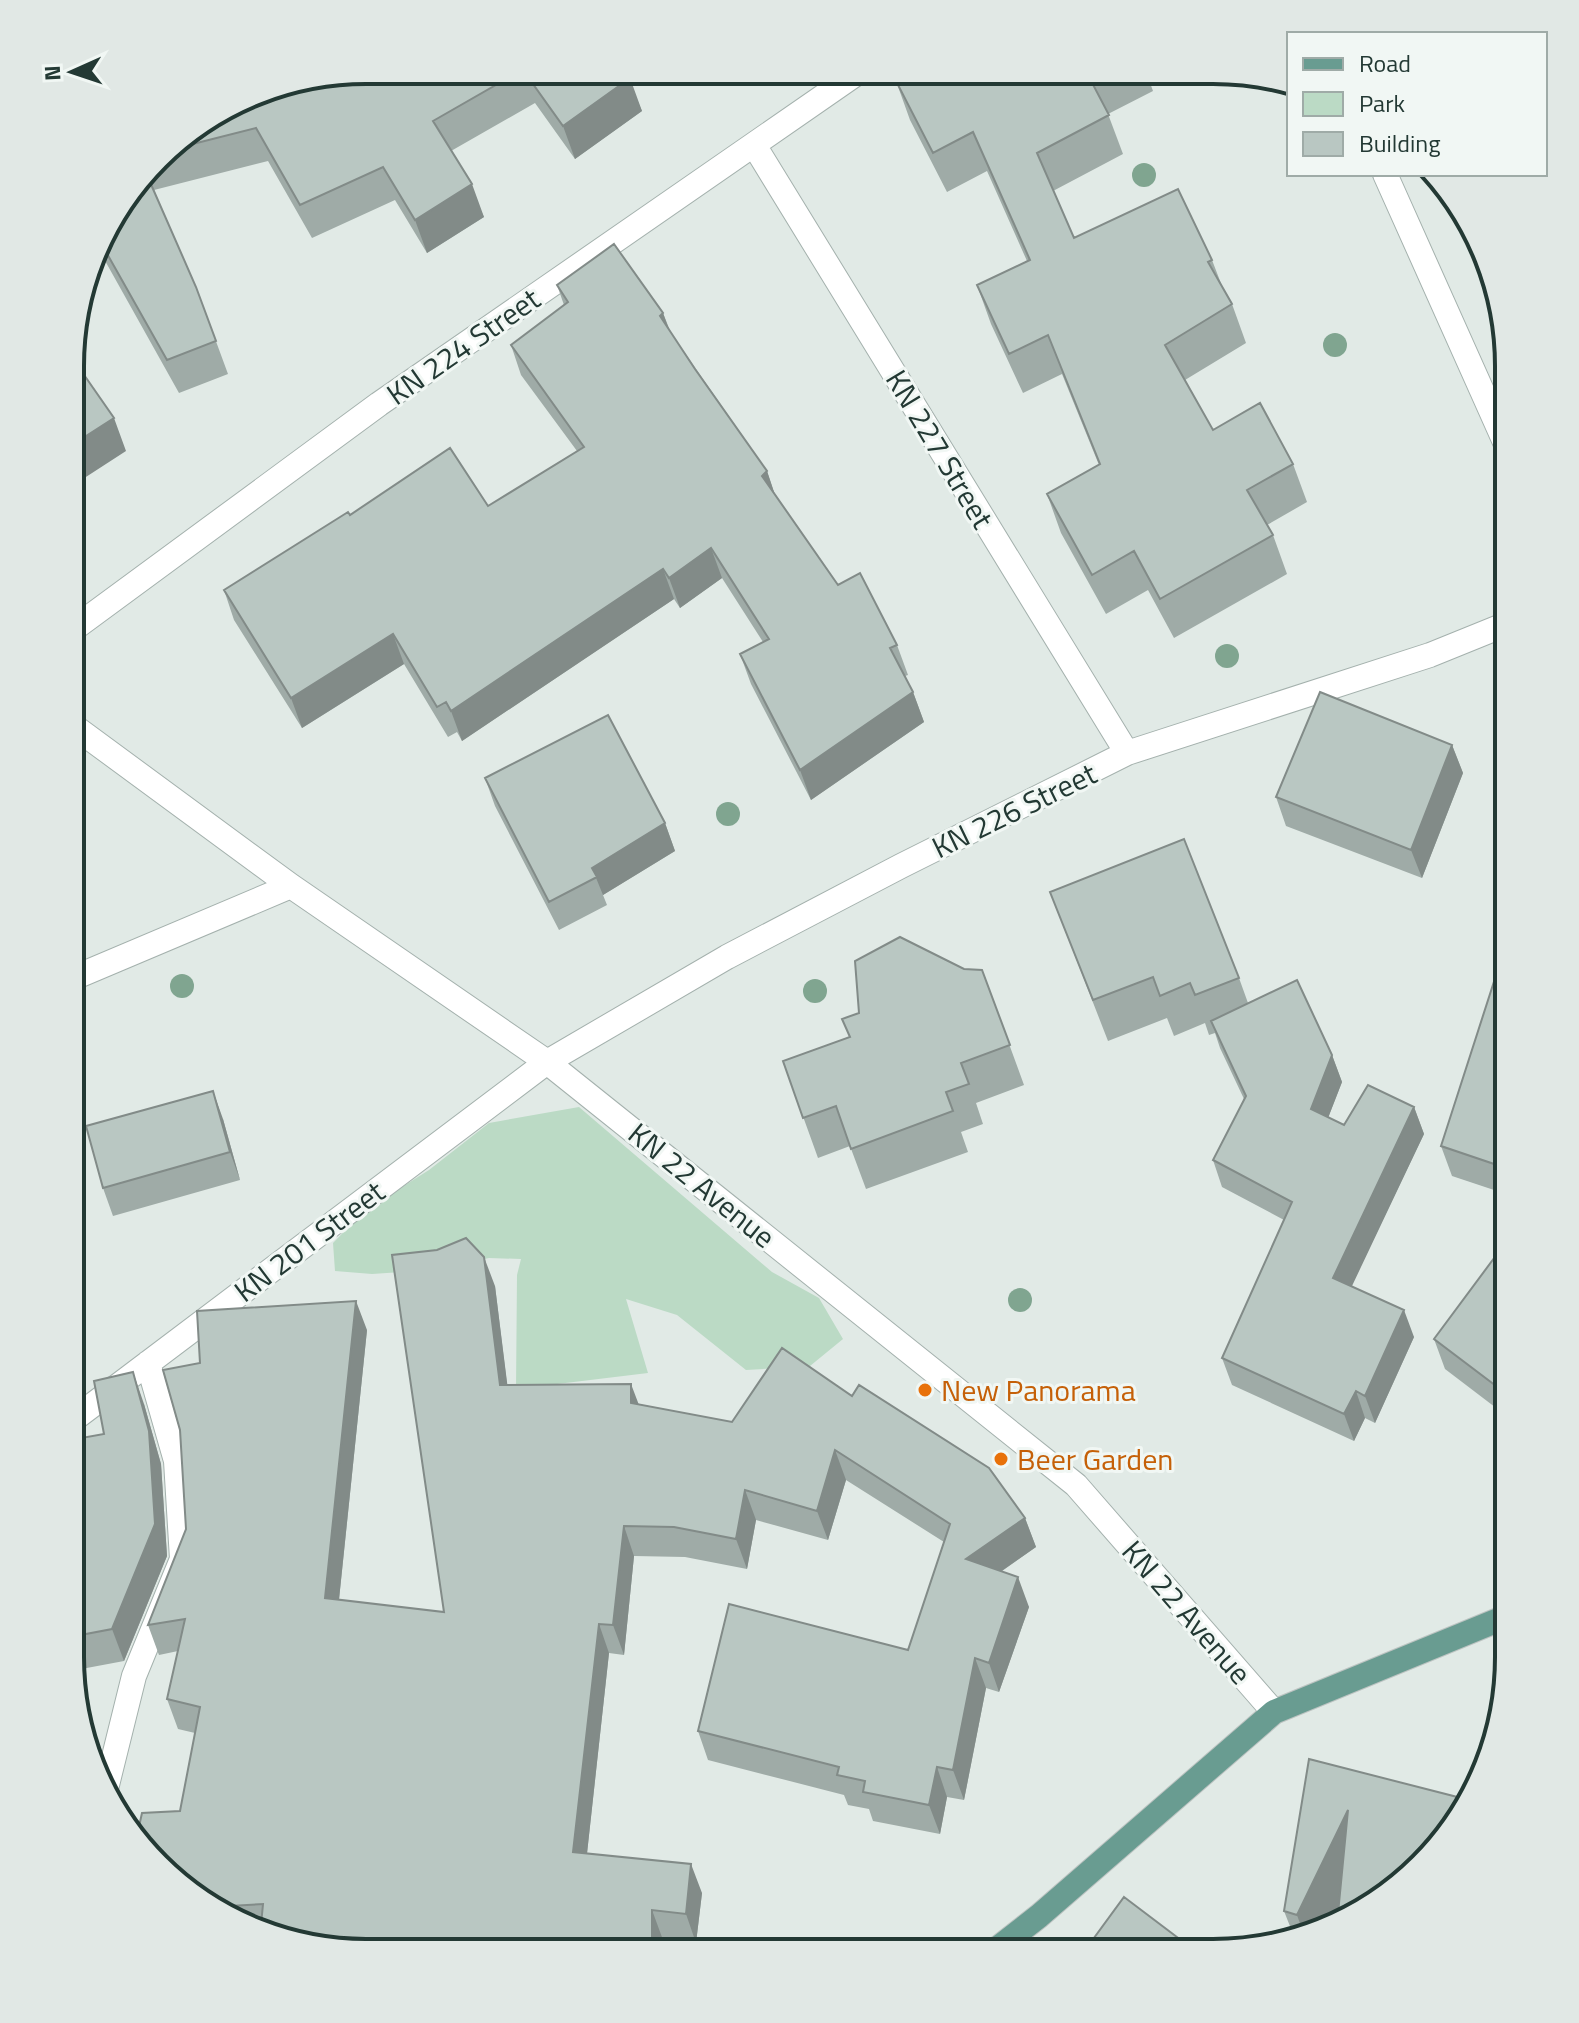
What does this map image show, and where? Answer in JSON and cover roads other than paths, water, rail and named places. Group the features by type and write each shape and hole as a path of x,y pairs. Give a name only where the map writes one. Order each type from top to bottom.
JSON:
{"main road":[{"path":"1011,1938 1274,1712 1494,1622"}],"street":[{"name":"KN 224 Street","path":"84,621 379,404 841,84"},
{"name":"KN 227 Street","path":"754,145 1127,753"},
{"path":"1386,176 1495,420"},
{"name":"KN 226 Street","path":"547,1062 727,957 1127,753 1430,655 1495,629"},
{"name":"KN 22 Avenue","path":"84,734 291,886 547,1062 1076,1485 1274,1712"},
{"path":"84,974 291,886"},
{"name":"KN 201 Street","path":"84,1411 547,1062"},
{"path":"110,1775 134,1676 182,1559 176,1461 148,1363"}],"place":[{"name":"New Panorama","path":"925,1390"},
{"name":"Beer Garden","path":"1001,1459"}]}
